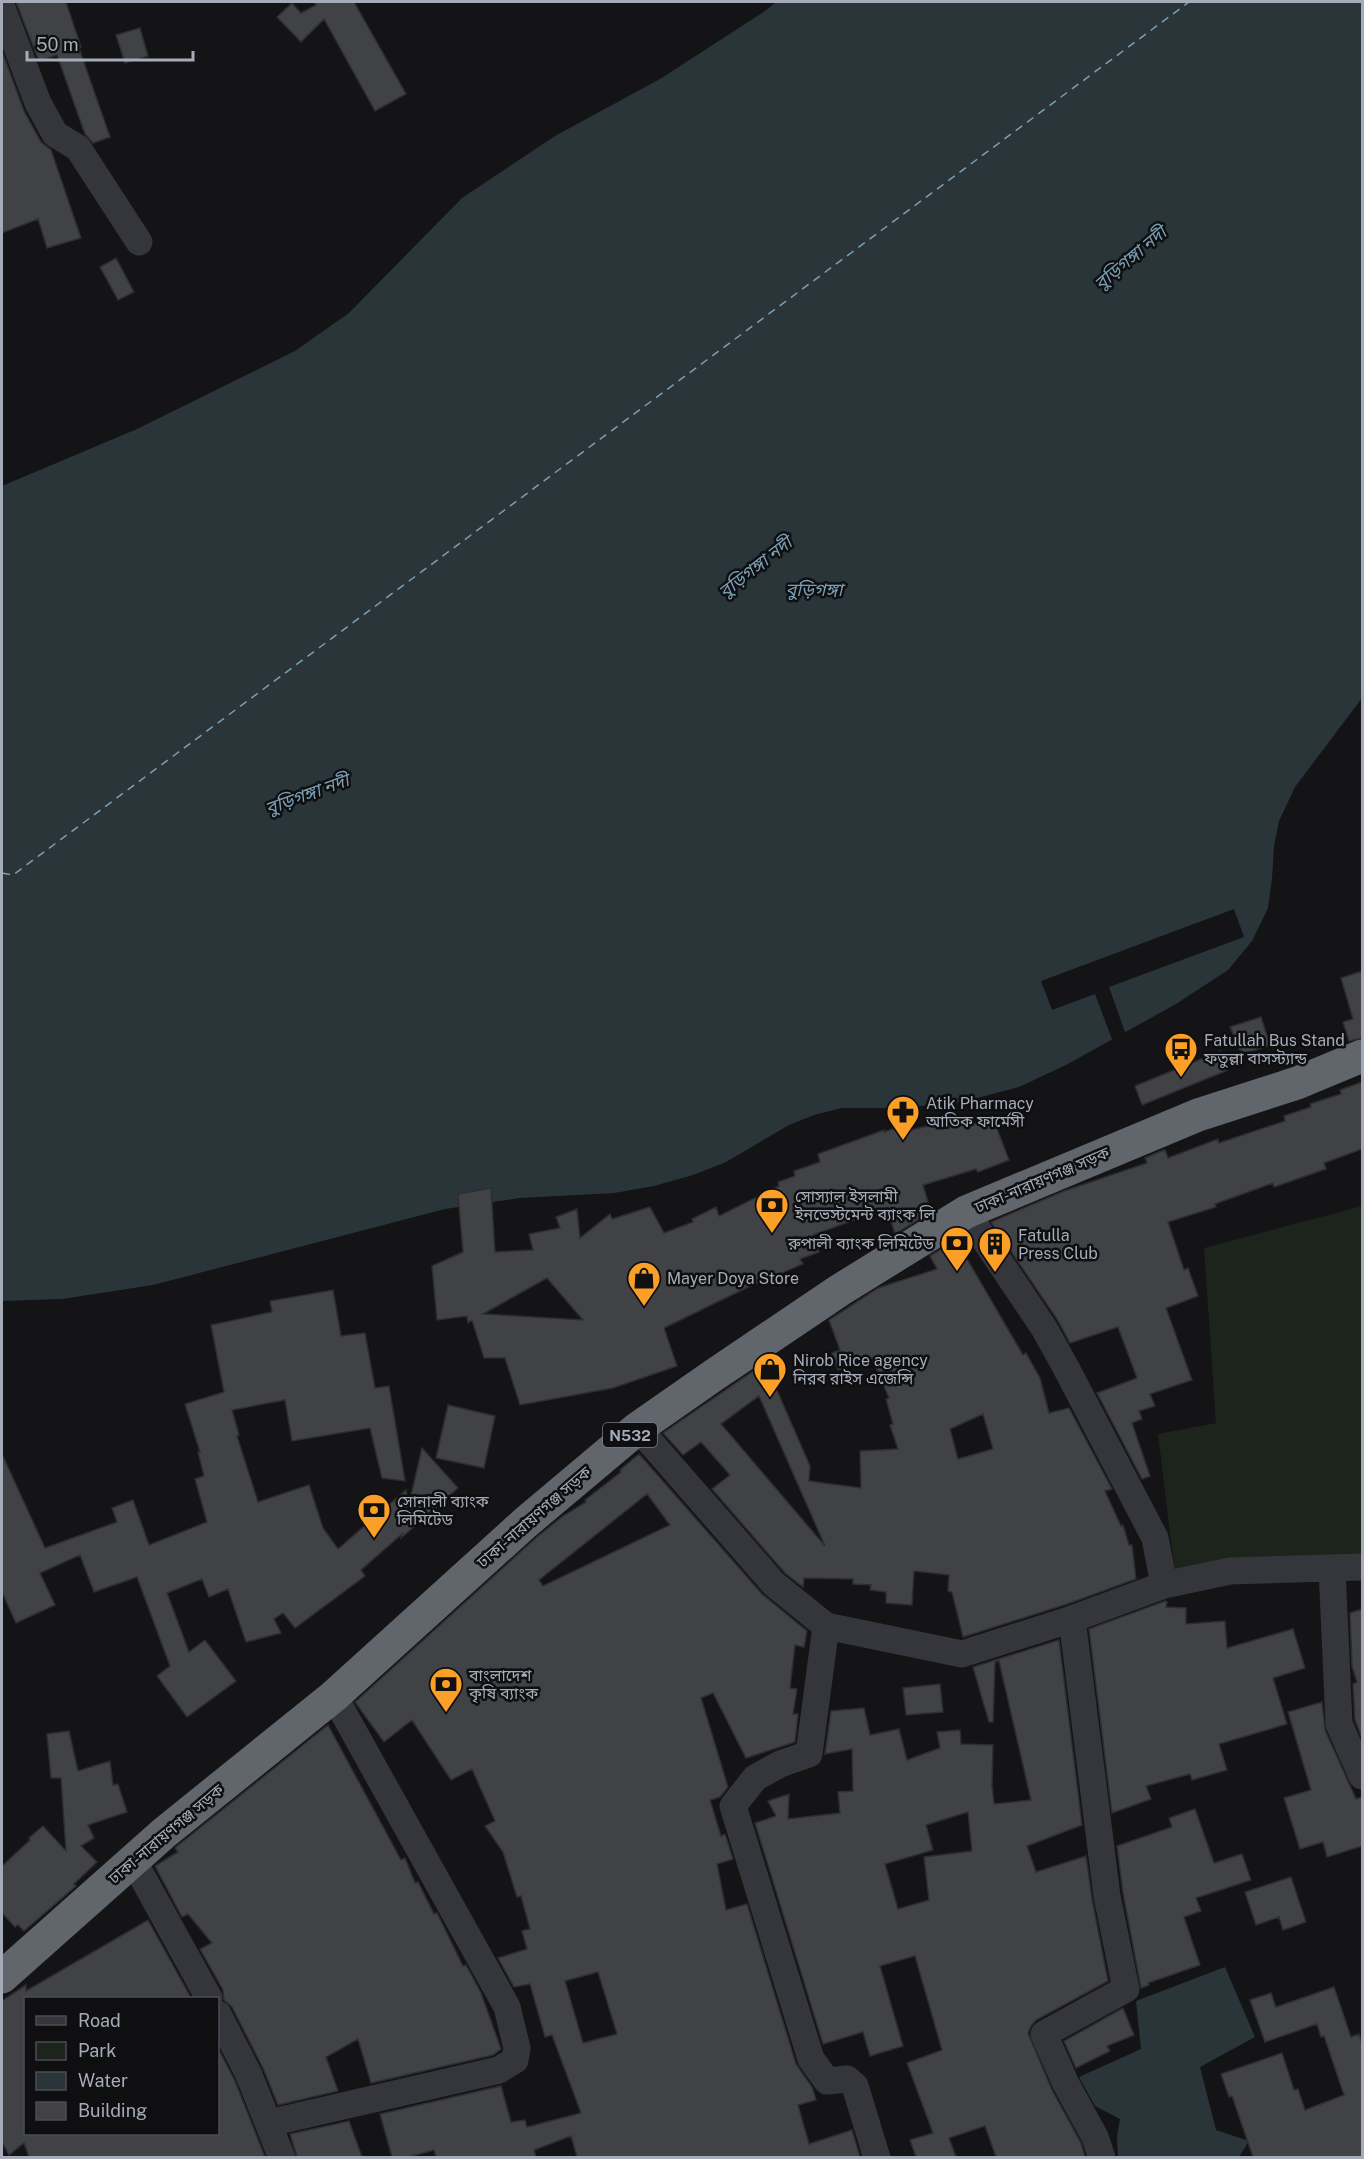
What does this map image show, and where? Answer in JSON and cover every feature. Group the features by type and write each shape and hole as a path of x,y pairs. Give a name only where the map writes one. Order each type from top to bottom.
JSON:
{"highway":[{"name":"ঢাকা-নারায়ণগঞ্জ সড়ক","path":"2,1977 133,1860 334,1696 525,1523 638,1428 840,1290 966,1212 1198,1114 1297,1083 1362,1056"}],"street":[{"path":"2,8 38,103 55,134 78,148 139,242"},
{"path":"966,1212 1044,1329 1064,1364 1155,1538 1164,1585"},
{"path":"638,1428 774,1584 826,1626 962,1654 1072,1619 1164,1585 1230,1571 1362,1567"},
{"path":"1332,1568 1339,1724 1362,1776"},
{"path":"1072,1619 1107,1896 1126,1989 1044,2034 1066,2084 1095,2137 1102,2157"},
{"path":"826,1626 809,1754 780,1764 755,1778 733,1806 811,2059 827,2080 847,2079 855,2086 877,2157"},
{"path":"269,2123 499,2070 515,2060 517,2048 507,2007 334,1696"},
{"path":"133,1860 208,1997"},
{"path":"219,2016 249,2075 282,2157"}],"green space":[{"path":"1362,1206 1362,1570 1176,1582 1158,1434 1216,1423 1204,1248"}],"water":[{"name":"বুড়িগঙ্গা","path":"776,2 1362,2 1362,698 1295,787 1279,821 1274,846 1268,908 1252,941 1228,970 1176,1004 1066,1065 1019,1087 962,1102 897,1108 842,1108 814,1115 789,1125 726,1162 693,1175 654,1186 614,1193 520,1198 445,1209 153,1285 62,1299 2,1301 2,486 137,429 295,351 349,313 462,198 555,136 660,79"},
{"path":"1225,1967 1255,2037 1200,2067 1216,2130 1249,2141 1239,2157 1118,2157 1117,2136 1120,2119 1095,2106 1079,2077 1141,2049 1136,2001"}],"pier":[{"path":"1234,909 1244,937 1109,987 1126,1035 1113,1042 1095,994 1052,1010 1041,981"}],"building":[{"path":"16,2 66,2 81,47 79,48 110,137 93,143 85,134 57,55 39,61"},
{"path":"314,2 354,2 406,94 375,111 324,19 301,42 277,17 292,3 301,13 316,5"},
{"path":"140,28 148,56 125,63 116,35"},
{"path":"2,51 24,111 41,142 51,150 81,238 47,248 38,219 2,233"},
{"path":"116,258 134,292 118,300 100,267"},
{"path":"1362,971 1362,1038 1349,1041 1343,1022 1353,1019 1341,978"},
{"path":"1261,1017 1270,1045 1242,1055 1230,1027"},
{"name":"Fatullah Bus Stand ফতুল্লা বাসস্ট্যান্ড","path":"1221,1051 1228,1070 1142,1105 1135,1086"},
{"path":"1362,1082 1362,1149 1324,1163 1326,1169 1274,1187 1273,1183 1215,1204 1216,1207 1168,1222 1184,1270 1188,1268 1198,1296 1166,1308 1192,1380 1150,1394 1155,1406 1139,1411 1142,1419 1132,1423 1150,1476 1142,1479 1097,1393 1137,1378 1118,1327 1070,1343 1057,1319 991,1222 1064,1191 1147,1163 1145,1158 1159,1152 1165,1150 1168,1158 1218,1139 1219,1143 1285,1121 1284,1116 1311,1107 1310,1104 1341,1094 1340,1090"},
{"path":"960,1119 961,1125 994,1121 1009,1160 978,1172 976,1169 923,1185 931,1212 895,1234 887,1208 813,1235 819,1252 800,1259 803,1264 746,1288 664,1328 677,1366 613,1388 520,1405 505,1358 484,1358 472,1320 468,1323 467,1316 437,1320 432,1266 463,1252 458,1194 491,1188 495,1252 533,1250 529,1234 560,1228 556,1217 577,1209 580,1238 610,1214 612,1219 650,1207 664,1233 693,1222 692,1219 716,1207 719,1216 779,1186 778,1182 795,1176 794,1171 820,1162 818,1154 884,1130 884,1132 908,1124 910,1130","holes":["547,1278 583,1320 483,1314"]},
{"path":"956,1240 1023,1355 1026,1353 1040,1378 1049,1413 1069,1408 1112,1489 1105,1491 1121,1526 1123,1525 1129,1545 1132,1545 1136,1579 963,1637 952,1592 948,1591 949,1575 914,1571 912,1605 886,1603 886,1592 870,1590 871,1585 853,1584 853,1579 804,1578 803,1587 785,1573 712,1489 730,1475 701,1442 683,1455 663,1433 765,1363 810,1466 809,1481 861,1488 860,1451 898,1449 890,1425 893,1424 886,1399 889,1398 872,1358 838,1370 832,1353 840,1350 829,1320 878,1288 937,1269 930,1256","holes":["759,1396 825,1546 721,1424","983,1414 993,1449 958,1459 950,1429"]},
{"path":"333,1290 341,1336 365,1333 375,1388 389,1386 405,1481 382,1478 370,1428 292,1441 285,1400 232,1410 239,1435 237,1436 258,1502 309,1485 323,1528 338,1549 406,1490 409,1504 422,1448 458,1488 361,1570 365,1576 295,1628 283,1613 274,1619 281,1633 246,1642 228,1589 209,1597 202,1579 167,1593 189,1652 205,1640 236,1681 187,1717 157,1676 170,1666 137,1577 94,1592 80,1555 40,1573 55,1605 16,1623 2,1592 2,1454 45,1548 117,1522 112,1508 133,1500 149,1545 207,1522 195,1479 204,1476 198,1452 200,1452 185,1404 224,1392 211,1325 272,1312 270,1301"},
{"path":"448,1405 495,1416 484,1468 436,1458"},
{"path":"639,1454 762,1594 807,1631 804,1647 795,1645 790,1688 797,1689 793,1714 798,1714 795,1742 746,1758 713,1693 701,1698 728,1787 720,1797 710,1800 721,1836 725,1834 733,1859 717,1864 726,1910 747,1904 796,2064 812,2087 816,2100 798,2105 809,2144 852,2130 860,2157 577,2157 571,2136 534,2150 536,2157 436,2157 434,2150 409,2157 392,2157 380,2114 501,2086 511,2122 525,2120 527,2127 581,2113 552,2035 545,2037 530,1984 514,1987 498,1958 527,1949 522,1931 530,1929 521,1896 517,1897 503,1852 485,1826 495,1821 472,1769 451,1780 412,1720 384,1742 355,1702 537,1537 563,1516 586,1502 585,1500 621,1472 620,1470","holes":["647,1494 670,1525 543,1586 539,1580","598,1972 617,2034 583,2043 565,1981"]},
{"path":"1167,1602 1166,1607 1186,1608 1186,1624 1225,1621 1227,1648 1293,1629 1305,1668 1273,1678 1287,1724 1219,1744 1227,1770 1192,1780 1190,1774 1146,1786 1151,1799 1112,1813 1089,1629"},
{"path":"1362,1609 1362,1738 1355,1720 1353,1684 1357,1682 1352,1666 1350,1613"},
{"path":"1059,1640 1082,1825 1027,1846 1036,1872 1086,1856 1108,1981 1036,2020 1028,2033 1052,2090 1081,2143 1085,2157 996,2157 985,2126 949,2138 956,2157 916,2157 910,2140 933,2133 907,2063 942,2050 915,1956 880,1966 903,2046 870,2056 863,2032 823,2044 755,1823 776,1816 768,1801 789,1794 788,1819 840,1813 838,1792 853,1791 852,1749 825,1754 831,1711 864,1708 870,1735 899,1729 907,1760 940,1748 937,1732 960,1730 961,1744 993,1745 994,1804 1031,1800 999,1661 995,1662 993,1722 989,1722 973,1667","holes":["968,1812 972,1851 924,1857 929,1900 898,1909 885,1864 933,1850 926,1825"]},
{"path":"940,1684 943,1712 906,1715 903,1688"},
{"path":"1322,1702 1325,1730 1356,1799 1362,1797 1362,1846 1327,1857 1323,1842 1300,1849 1284,1798 1311,1790 1288,1712"},
{"path":"328,1725 401,1860 405,1858 415,1883 418,1882 434,1914 437,1913 463,1966 466,1965 481,1993 501,2049 493,2055 371,2083 358,2039 326,2057 338,2091 278,2105 263,2068 232,2007 224,2000 223,1990 200,1949 212,1943 188,1914 182,1917 155,1866 178,1852 176,1847"},
{"path":"69,1731 78,1771 110,1761 113,1785 118,1784 127,1812 88,1825 94,1838 81,1846 97,1862 74,1884 76,1886 24,1931 18,1925 15,1927 2,1913 2,1866 43,1826 66,1851 61,1778 51,1778 47,1734"},
{"path":"1195,1809 1214,1863 1242,1854 1251,1880 1196,1898 1201,1911 1184,1917 1200,1965 1148,1983 1149,1985 1141,1988 1123,1893 1117,1846 1172,1827 1169,1818"},
{"path":"1291,1877 1306,1922 1283,1930 1279,1917 1256,1925 1245,1892"},
{"path":"148,1920 190,1997 24,1997 24,2135 219,2135 220,2052 235,2081 265,2157 29,2157 24,2143 9,2155 2,2142 2,2001 26,1985 26,1991"},
{"path":"1334,1987 1351,2037 1359,2034 1362,2044 1362,2157 1253,2157 1232,2096 1229,2097 1221,2074 1282,2053 1294,2090 1298,2089 1305,2110 1344,2095 1324,2036 1321,2037 1317,2024 1265,2042 1250,2000 1271,1993 1276,2007"},
{"path":"1123,2008 1134,2035 1107,2046 1110,2051 1076,2068 1064,2041"},
{"path":"349,2121 362,2157 297,2157 290,2134"}],"ferry route":[{"path":"2,873 13,875 1189,2"}],"place":[{"name":"Fatullah Bus Stand ফতুল্লা বাসস্ট্যান্ড","path":"1181,1078"},
{"name":"Atik Pharmacy আতিক ফার্মেসী","path":"903,1141"},
{"name":"সোস্যাল ইসলামী ইনভেস্টমেন্ট ব্যাংক লি","path":"772,1234"},
{"name":"রুপালী ব্যাংক লিমিটেড","path":"957,1272"},
{"name":"Fatulla Press Club","path":"995,1273"},
{"name":"Mayer Doya Store","path":"644,1307"},
{"name":"Nirob Rice agency নিরব রাইস এজেন্সি","path":"770,1398"},
{"name":"সোনালী ব্যাংক লিমিটেড","path":"374,1539"},
{"name":"বাংলাদেশ কৃষি ব্যাংক","path":"446,1713"}],"water label":[{"name":"বুড়িগঙ্গা নদী","path":"1130,258"},
{"name":"বুড়িগঙ্গা নদী","path":"755,567"},
{"name":"বুড়িগঙ্গা নদী","path":"307,794"}]}
